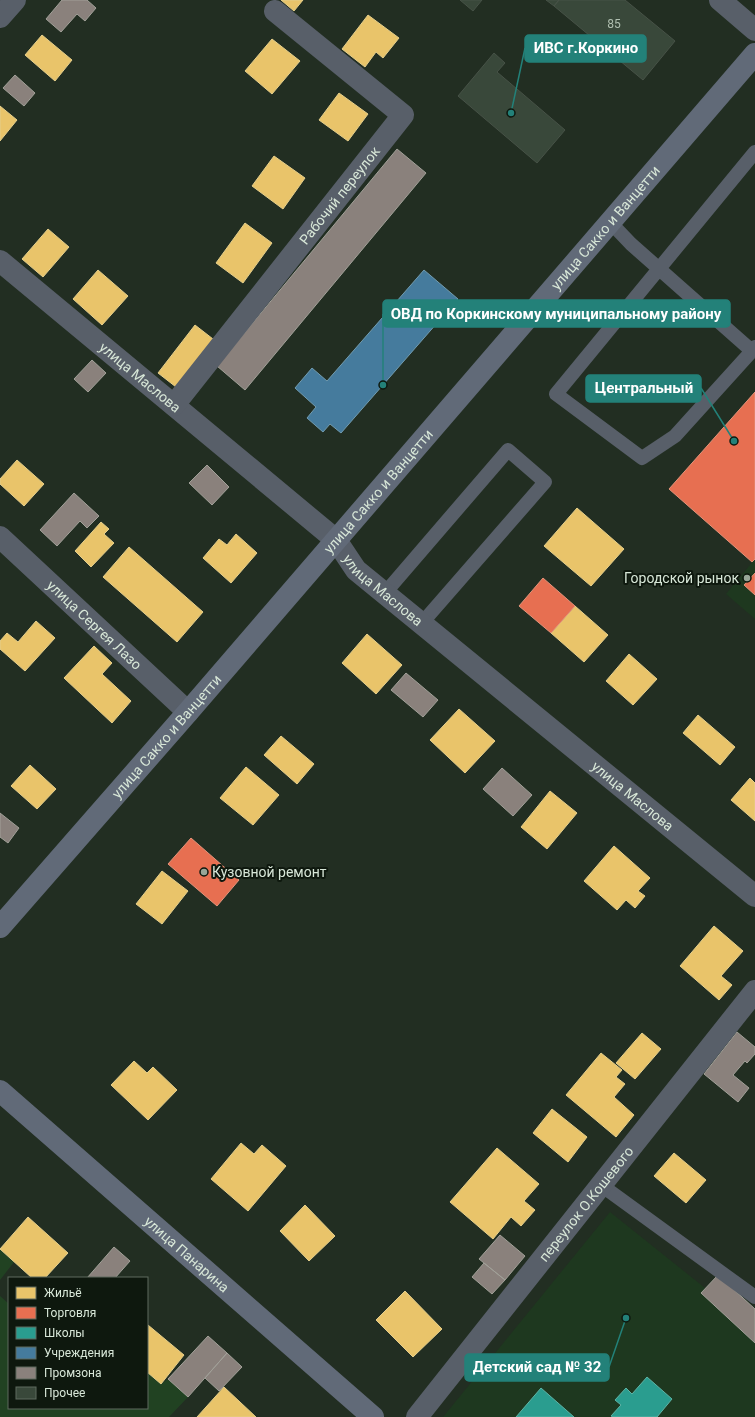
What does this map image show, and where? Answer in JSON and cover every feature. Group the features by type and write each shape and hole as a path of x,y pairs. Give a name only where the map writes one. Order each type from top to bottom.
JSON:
{"street":[{"path":"0,17 15,0"},
{"path":"720,0 755,30"},
{"name":"Рабочий переулок","path":"174,405 403,116 274,11"},
{"name":"улица Сакко и Ванцетти","path":"0,927 188,712 755,54"},
{"name":"улица Маслова","path":"0,261 336,540 356,570 755,896"},
{"name":"улица Сергея Лазо","path":"0,538 188,712"},
{"name":"переулок О.Кошевого","path":"417,1417 755,991"},
{"name":"улица Панарина","path":"0,1091 373,1417"}],"lane":[{"path":"610,222 659,269 753,349 675,436 642,458 556,394 659,269 755,152"},
{"path":"385,593 508,450 545,482 422,623"},
{"path":"601,1185 755,1297"}],"shaded area":[{"name":"Городской рынок","path":"755,559 755,619 726,594"},
{"path":"610,1212 705,1288 701,1293 755,1343 755,1417 443,1417"},
{"path":"0,1249 14,1262 0,1280"},
{"path":"0,1296 8,1303 8,1409 148,1409 148,1373 161,1384 168,1379 188,1397 169,1417 0,1417"}],"building: Жильё":[{"path":"281,0 303,0 294,11"},
{"path":"368,15 399,38 383,58 376,52 365,67 342,49"},
{"path":"42,35 72,60 55,81 25,55"},
{"path":"272,39 300,61 272,94 245,71"},
{"path":"339,93 368,114 348,141 319,120"},
{"path":"0,106 17,120 0,141"},
{"path":"274,156 305,178 283,209 252,186"},
{"path":"245,223 272,243 243,283 216,263"},
{"path":"48,229 69,247 43,277 22,259"},
{"path":"98,270 128,296 102,325 73,299"},
{"path":"195,325 213,339 176,387 158,373"},
{"path":"17,460 44,484 24,506 0,484 0,479"},
{"path":"577,508 624,549 591,586 544,546"},
{"path":"101,522 109,529 104,534 114,543 91,567 75,551"},
{"path":"236,534 257,553 231,583 203,558 219,539 227,545"},
{"path":"129,547 203,612 177,642 103,577"},
{"path":"575,606 608,635 584,662 551,633"},
{"path":"36,621 55,638 25,671 0,649 0,641 7,633 18,642"},
{"path":"367,634 402,665 376,694 342,663"},
{"path":"94,646 112,663 102,674 131,701 112,723 64,678"},
{"path":"629,654 657,679 633,705 606,681"},
{"path":"459,709 495,741 465,773 430,740"},
{"path":"698,715 735,747 720,765 683,733"},
{"path":"281,736 314,764 297,784 264,755"},
{"path":"30,765 56,789 37,809 11,786"},
{"path":"246,767 279,795 253,825 220,798"},
{"path":"750,778 755,783 755,821 731,800"},
{"path":"550,791 577,813 547,849 521,827"},
{"path":"614,846 650,878 638,891 645,896 635,908 626,900 617,910 584,881"},
{"path":"162,871 188,891 162,924 136,904"},
{"path":"714,926 743,951 721,976 732,985 719,1000 680,966"},
{"path":"642,1033 661,1049 635,1079 616,1063"},
{"path":"601,1053 622,1070 616,1077 625,1084 614,1097 634,1115 616,1137 566,1095"},
{"path":"134,1061 147,1073 153,1067 177,1090 148,1120 111,1085"},
{"path":"552,1109 587,1137 568,1162 533,1133"},
{"path":"241,1143 254,1154 262,1145 286,1166 248,1211 211,1179"},
{"path":"497,1148 539,1184 524,1201 535,1210 521,1226 511,1217 493,1239 450,1202"},
{"path":"674,1153 706,1180 686,1203 654,1176"},
{"path":"305,1205 335,1236 309,1261 280,1231"},
{"path":"28,1217 68,1253 46,1277 31,1277 0,1249"},
{"path":"405,1291 442,1329 413,1357 376,1320"},
{"path":"148,1325 184,1355 161,1384 148,1373"},
{"path":"224,1387 256,1417 197,1417"}],"building: Торговля":[{"path":"755,392 755,559 752,562 669,489"},
{"path":"755,573 755,595 744,585"},
{"path":"543,578 575,606 551,633 519,606"},
{"name":"Кузовной ремонт","path":"191,838 239,880 217,906 168,864"}],"building: Школы":[{"path":"647,1377 672,1399 657,1417 611,1416 621,1405 615,1400 626,1388 632,1394"},
{"path":"541,1388 574,1417 516,1417"}],"building: Учреждения":[{"path":"424,270 458,299 341,433 330,424 323,432 307,418 316,407 295,388 312,368 327,381"}],"building: Промзона":[{"path":"62,0 87,0 96,8 85,21 77,14 61,32 46,19"},
{"path":"15,75 35,93 24,106 3,88"},
{"path":"397,149 426,173 245,390 217,366"},
{"path":"92,360 106,373 88,392 74,379"},
{"path":"207,465 229,487 212,505 189,483"},
{"path":"74,493 99,516 87,528 80,521 57,546 40,530"},
{"path":"406,673 438,700 423,717 391,690"},
{"path":"502,768 532,795 513,816 483,789"},
{"path":"0,813 19,828 8,843 0,837"},
{"path":"737,1032 755,1047 755,1054 747,1063 745,1061 733,1075 749,1088 738,1102 704,1074"},
{"path":"500,1235 525,1256 505,1280 479,1259"},
{"path":"114,1247 130,1261 116,1277 88,1277"},
{"path":"484,1263 505,1280 492,1294 472,1277"},
{"path":"718,1275 755,1309 755,1343 701,1293"},
{"path":"208,1336 227,1353 188,1397 168,1379"},
{"path":"227,1353 242,1367 219,1391 205,1378"}],"building: Прочее":[{"path":"460,0 482,0 473,11"},
{"path":"546,0 559,0 554,6"},
{"path":"559,0 625,0 675,41 643,80 554,6"},
{"path":"494,53 505,63 497,72 565,130 537,163 458,96"}],"place":[{"name":"ИВС г.Коркино","path":"511,113"},
{"name":"ОВД по Коркинскому муниципальному району","path":"383,385"},
{"name":"Центральный","path":"734,441"},
{"name":"Городской рынок","path":"747,578"},
{"name":"Кузовной ремонт","path":"204,872"},
{"name":"Детский сад № 32","path":"626,1318"}]}
